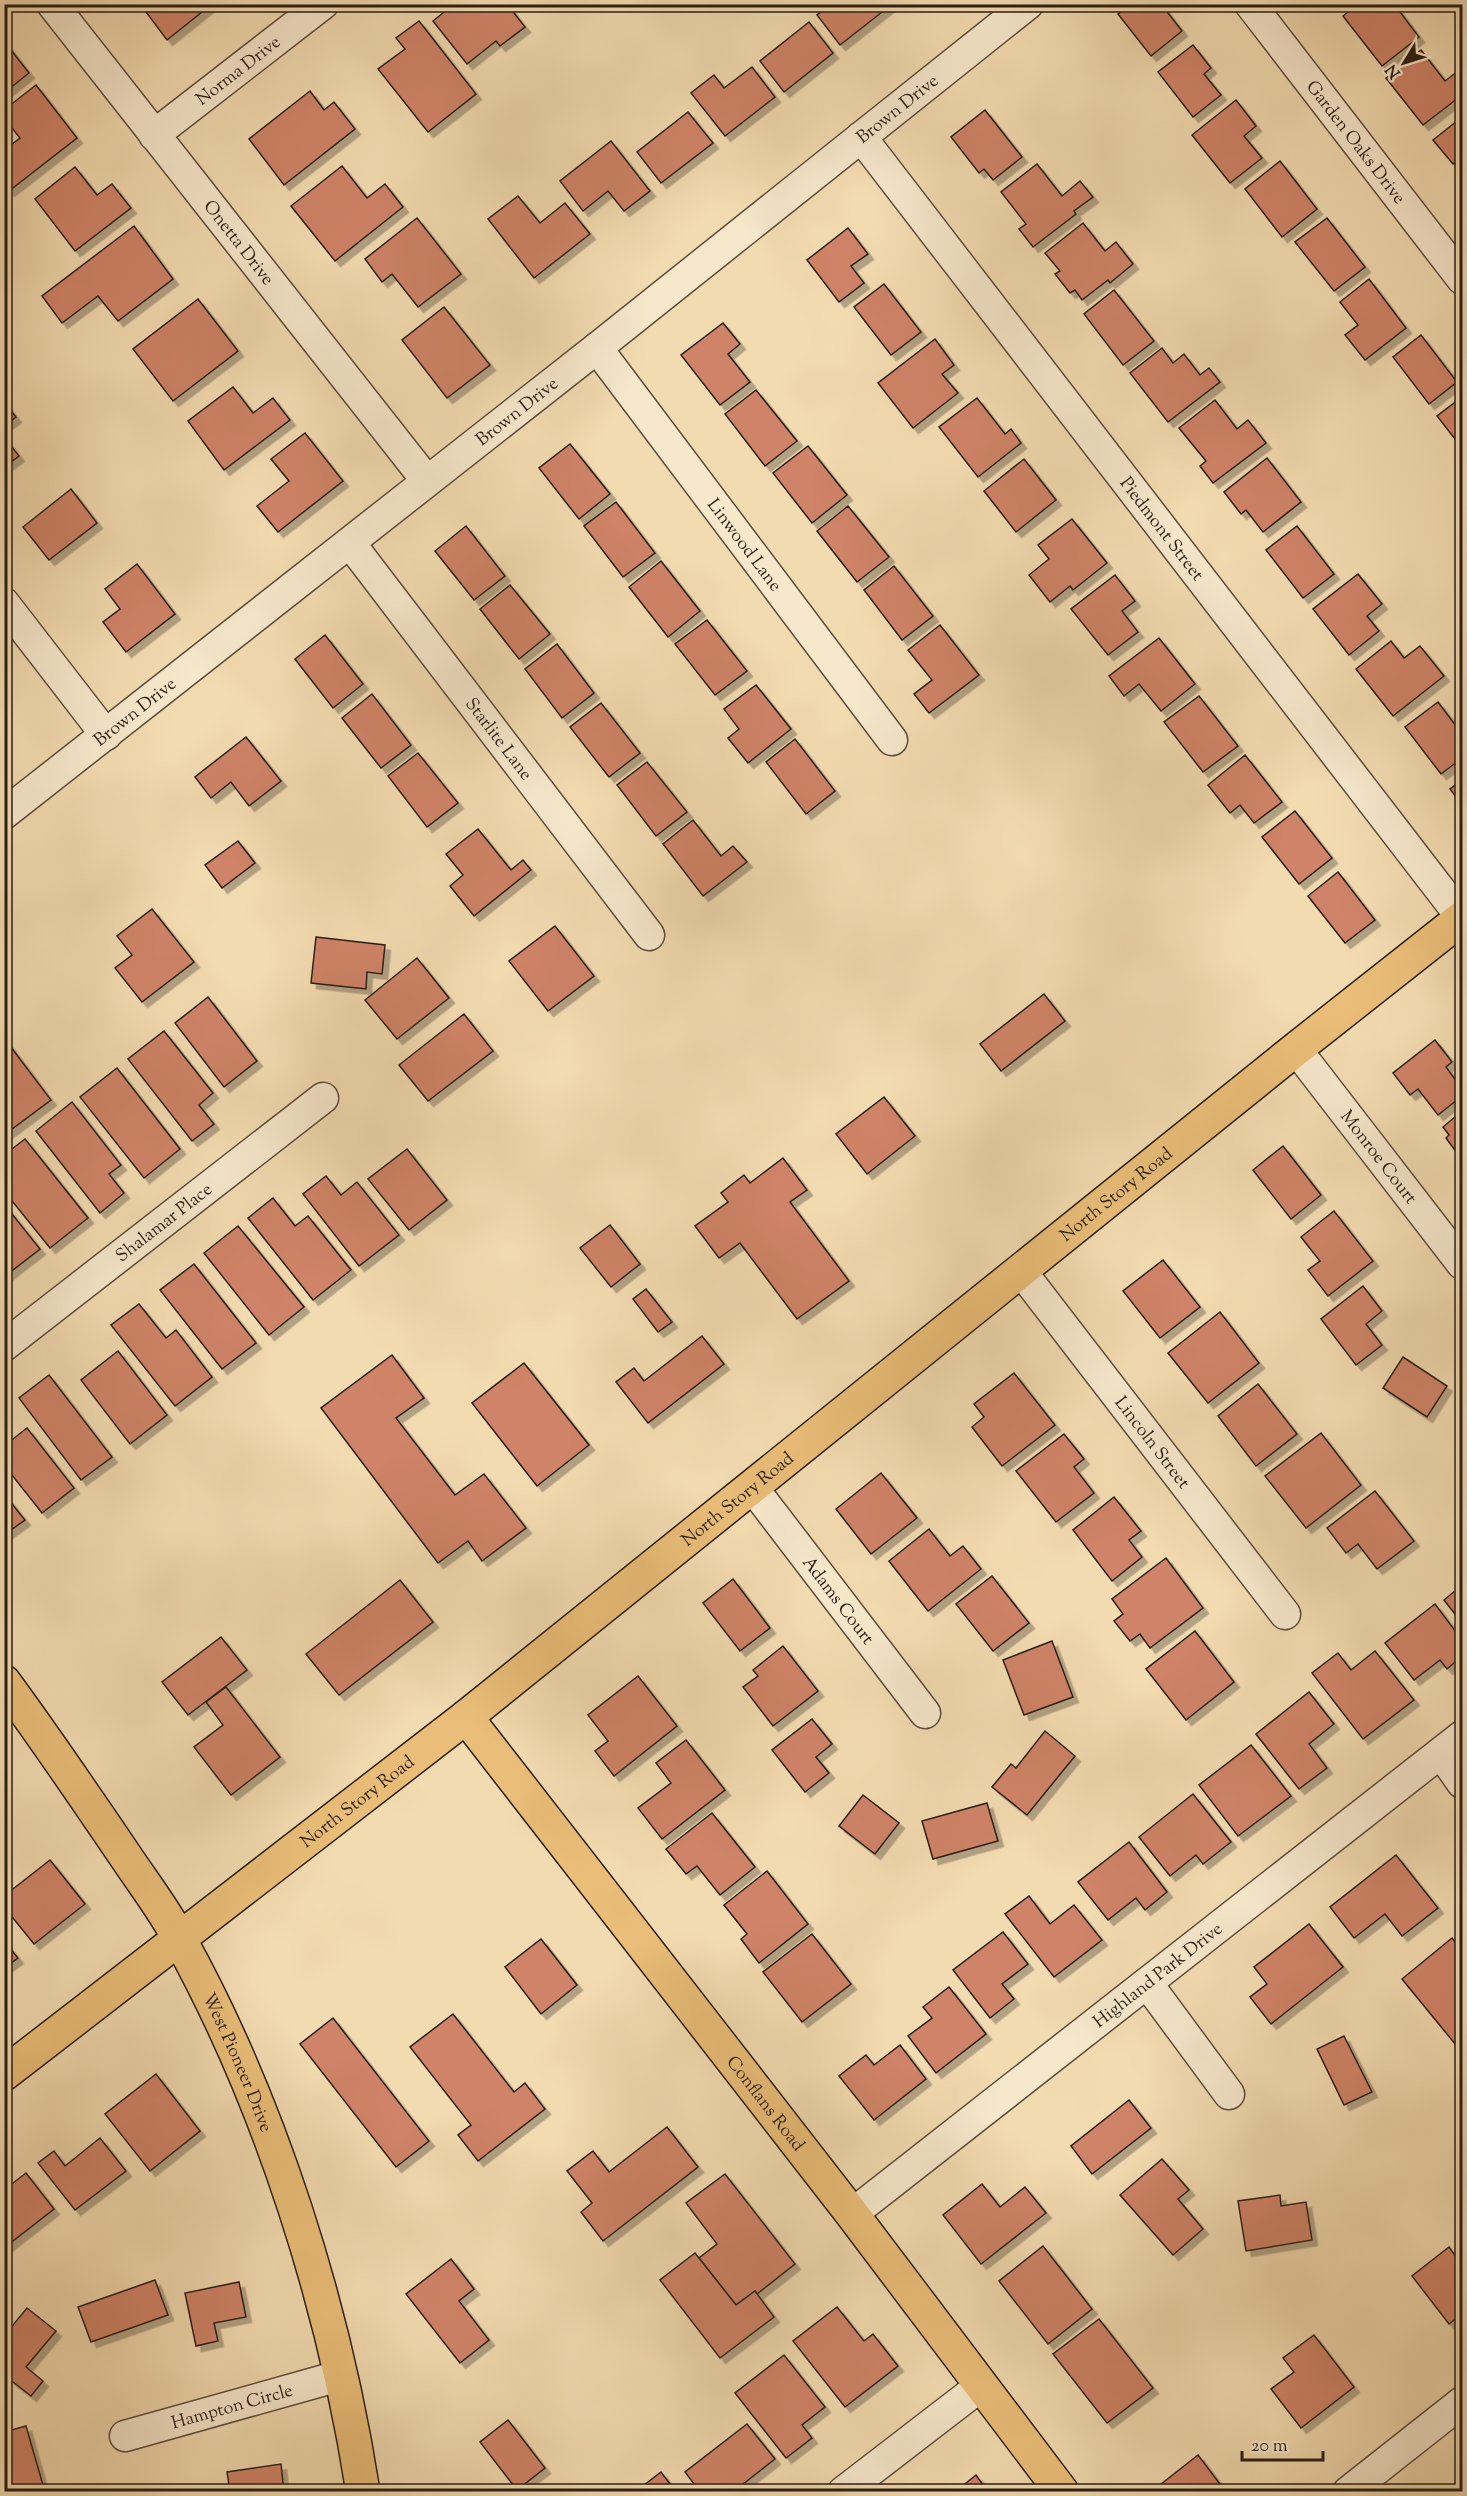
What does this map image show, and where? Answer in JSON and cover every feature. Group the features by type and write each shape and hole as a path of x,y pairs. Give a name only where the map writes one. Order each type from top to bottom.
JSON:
{"main road":[{"name":"North Story Road","path":"4,2074 466,1717 753,1488 1296,1048 1462,918"},
{"name":"West Pioneer Drive","path":"4,1682 61,1761 179,1938 218,2016 270,2141 319,2291 363,2492"},
{"name":"Conflans Road","path":"466,1717 852,2214 1062,2492"}],"street":[{"name":"Onetta Drive","path":"52,4 427,481"},
{"name":"Norma Drive","path":"154,135 323,4"},
{"name":"Brown Drive","path":"4,814 597,348 1028,4"},
{"name":"Garden Oaks Drive","path":"1250,4 1462,279"},
{"name":"Piedmont Street","path":"861,137 1462,918"},
{"name":"Linwood Lane","path":"597,348 892,740"},
{"name":"Starlite Lane","path":"350,543 649,935"},
{"path":"4,603 106,735"},
{"name":"Monroe Court","path":"1296,1048 1462,1264"},
{"name":"Shalamar Place","path":"4,1346 323,1098"},
{"name":"Lincoln Street","path":"1021,1271 1285,1614"},
{"name":"Adams Court","path":"753,1488 925,1713"},
{"path":"1452,1745 1462,1783"},
{"name":"Highland Park Drive","path":"852,2214 1452,1745"},
{"path":"1147,1983 1228,2094"},
{"name":"Hampton Circle","path":"125,2436 339,2376"},
{"path":"843,2492 982,2385"},
{"path":"1348,2492 1462,2402"}],"building":[{"path":"140,4 212,4 167,40"},
{"path":"454,4 507,4 525,27 500,46 496,41 467,64 433,21"},
{"path":"831,4 891,5 840,45 817,15"},
{"path":"1130,4 1161,4 1182,31 1151,56 1118,14"},
{"path":"1358,4 1394,4 1419,37 1382,66 1343,16"},
{"path":"419,21 476,94 428,132 378,69 405,49 396,38"},
{"path":"809,22 833,53 784,92 760,61"},
{"path":"4,41 29,73 4,93"},
{"path":"1193,45 1211,68 1204,74 1221,95 1193,117 1158,72"},
{"path":"1421,50 1445,81 1462,68 1462,95 1423,125 1386,78"},
{"path":"752,67 775,97 725,136 691,93 714,75 724,88"},
{"path":"36,85 77,138 9,191 4,185 4,150 20,138 4,118 4,110"},
{"path":"310,91 324,110 334,102 355,129 284,185 249,139"},
{"path":"1236,100 1256,126 1244,136 1262,158 1230,183 1192,135"},
{"path":"985,110 1022,157 993,180 984,169 979,173 951,137"},
{"path":"688,112 713,143 661,183 637,152"},
{"path":"1462,117 1462,157 1453,164 1433,140"},
{"path":"611,141 650,191 624,211 608,191 583,211 560,181"},
{"path":"1280,161 1317,209 1282,237 1245,189"},
{"path":"1037,164 1062,196 1080,181 1093,197 1074,211 1076,214 1033,247 1019,229 1026,224 1001,192"},
{"path":"342,166 367,198 385,184 403,207 335,261 291,206"},
{"path":"75,167 97,195 112,184 131,208 75,251 35,199"},
{"path":"518,196 540,223 565,203 590,234 534,278 488,219"},
{"path":"417,218 461,274 418,307 392,274 382,282 365,259"},
{"path":"1327,218 1365,267 1334,291 1295,242"},
{"path":"1083,223 1105,251 1116,242 1133,264 1110,283 1108,280 1082,300 1075,290 1070,293 1055,274 1060,271 1045,253"},
{"path":"134,226 173,279 118,321 98,296 62,323 42,296"},
{"path":"848,228 868,254 851,266 864,283 839,302 807,260"},
{"path":"1369,279 1406,328 1365,360 1345,335 1358,325 1340,302"},
{"path":"884,284 921,332 891,355 854,307"},
{"path":"1114,290 1154,341 1123,365 1084,314"},
{"path":"198,299 238,351 173,401 133,349"},
{"path":"444,307 490,365 447,398 402,340"},
{"path":"723,323 740,344 728,354 750,382 720,405 681,355"},
{"path":"1421,335 1457,382 1429,404 1393,357"},
{"path":"935,339 954,365 942,374 958,393 913,428 878,383"},
{"path":"1162,348 1173,363 1184,354 1200,375 1209,368 1220,382 1168,422 1130,373"},
{"path":"233,387 253,413 273,398 290,420 224,470 188,421"},
{"path":"756,390 797,441 765,466 725,414"},
{"path":"1462,397 1462,448 1437,416"},
{"path":"977,398 1005,434 1011,429 1021,443 978,477 939,427"},
{"path":"1215,400 1237,429 1248,420 1266,443 1213,483 1200,466 1206,461 1179,428"},
{"path":"4,402 16,417 4,426"},
{"path":"305,433 343,481 278,532 257,506 289,481 271,459"},
{"path":"4,437 19,456 4,467"},
{"path":"570,444 610,494 579,519 539,468"},
{"path":"808,446 847,495 812,523 773,473"},
{"path":"1267,458 1301,502 1263,532 1246,510 1241,514 1224,492"},
{"path":"1024,459 1056,500 1016,532 984,491"},
{"path":"71,489 97,523 49,560 23,527"},
{"path":"616,502 655,553 623,577 584,526"},
{"path":"848,506 889,557 857,582 817,531"},
{"path":"1072,519 1107,563 1073,590 1070,586 1050,602 1029,575 1049,559 1038,545"},
{"path":"466,526 505,576 474,600 435,551"},
{"path":"1297,526 1334,574 1303,598 1266,550"},
{"path":"661,561 700,611 668,637 629,587"},
{"path":"137,564 175,614 126,652 103,622 120,609 105,589"},
{"path":"894,566 933,616 902,640 864,590"},
{"path":"1358,574 1382,604 1367,616 1379,631 1349,655 1313,609"},
{"path":"1115,575 1135,601 1122,611 1138,632 1108,655 1071,609"},
{"path":"510,585 550,634 519,659 480,609"},
{"path":"707,620 747,671 715,695 675,644"},
{"path":"940,625 979,675 929,713 914,694 932,680 908,650"},
{"path":"325,635 363,684 333,708 295,659"},
{"path":"1159,638 1195,684 1161,711 1139,684 1124,696 1109,676"},
{"path":"1391,641 1404,658 1420,646 1444,676 1393,716 1356,669"},
{"path":"557,644 594,693 562,718 525,669"},
{"path":"756,685 791,729 748,763 728,738 739,729 724,709"},
{"path":"372,694 411,745 381,768 342,718"},
{"path":"1199,696 1238,746 1203,772 1164,722"},
{"path":"1438,702 1462,734 1462,758 1441,774 1405,727"},
{"path":"601,703 640,753 609,777 570,727"},
{"path":"246,737 281,781 249,806 231,782 211,798 195,777"},
{"path":"795,739 835,791 806,814 766,762"},
{"path":"418,753 458,803 427,827 388,776"},
{"path":"1245,755 1282,802 1254,823 1240,805 1230,813 1208,785"},
{"path":"647,762 687,812 656,836 617,785"},
{"path":"1462,780 1462,805 1450,789"},
{"path":"1295,811 1332,858 1299,884 1262,837"},
{"path":"693,820 721,856 733,846 747,862 703,896 663,844"},
{"path":"478,829 511,870 523,860 531,870 474,916 450,886 463,875 446,854"},
{"path":"238,841 255,863 222,888 205,865"},
{"path":"1338,872 1375,920 1345,943 1308,896"},
{"path":"152,909 194,962 142,1002 115,968 132,955 117,936"},
{"path":"555,926 594,976 548,1011 509,961"},
{"path":"316,937 385,945 382,974 367,972 366,989 311,983"},
{"path":"417,958 449,998 397,1039 365,1000"},
{"path":"1044,994 1065,1021 1001,1071 980,1044"},
{"path":"208,997 257,1061 224,1087 175,1023"},
{"path":"464,1014 493,1051 428,1101 399,1065"},
{"path":"164,1031 213,1093 199,1105 214,1124 192,1141 128,1059"},
{"path":"4,1038 51,1100 4,1135"},
{"path":"1435,1040 1452,1062 1446,1067 1462,1089 1462,1096 1438,1115 1418,1089 1410,1095 1393,1073"},
{"path":"117,1068 180,1149 144,1178 80,1097"},
{"path":"884,1097 915,1136 867,1174 836,1134"},
{"path":"72,1102 121,1165 109,1174 124,1193 100,1213 36,1131"},
{"path":"1462,1111 1462,1160 1446,1138 1449,1135 1443,1127"},
{"path":"25,1139 88,1218 50,1248 4,1191 4,1155"},
{"path":"1283,1146 1321,1195 1291,1219 1253,1170"},
{"path":"407,1149 447,1200 409,1230 368,1179"},
{"path":"783,1158 807,1190 790,1202 849,1281 797,1319 740,1243 719,1258 695,1226 728,1202 721,1193 744,1175 750,1183"},
{"path":"326,1176 341,1195 357,1182 399,1235 359,1266 303,1194"},
{"path":"273,1198 295,1226 308,1216 351,1270 313,1300 248,1218"},
{"path":"4,1204 40,1249 4,1277"},
{"path":"1334,1211 1373,1261 1328,1296 1308,1270 1320,1261 1301,1237"},
{"path":"610,1225 640,1264 611,1287 580,1248"},
{"path":"238,1226 304,1307 269,1335 204,1253"},
{"path":"1163,1260 1200,1307 1160,1338 1123,1291"},
{"path":"194,1264 256,1343 222,1369 160,1290"},
{"path":"1363,1286 1382,1311 1366,1324 1382,1345 1356,1365 1321,1319"},
{"path":"646,1289 672,1322 658,1332 633,1299"},
{"path":"139,1304 166,1338 176,1330 212,1377 175,1406 111,1325"},
{"path":"1220,1312 1259,1363 1208,1403 1168,1353"},
{"path":"702,1336 724,1364 648,1423 616,1382 634,1368 644,1381"},
{"path":"118,1351 167,1415 130,1444 81,1380"},
{"path":"392,1355 424,1398 396,1418 455,1495 484,1474 526,1528 482,1561 468,1541 438,1563 321,1408"},
{"path":"1403,1357 1447,1386 1427,1417 1383,1388"},
{"path":"524,1363 589,1445 537,1486 472,1403"},
{"path":"1014,1373 1055,1425 1002,1466 972,1427 984,1417 974,1404"},
{"path":"49,1375 112,1457 81,1480 19,1398"},
{"path":"1258,1384 1297,1434 1256,1466 1218,1416"},
{"path":"27,1428 74,1488 42,1513 4,1465 4,1446"},
{"path":"1321,1433 1361,1485 1306,1528 1265,1476"},
{"path":"1064,1434 1084,1459 1074,1467 1094,1493 1056,1522 1016,1471"},
{"path":"881,1473 917,1518 871,1554 836,1509"},
{"path":"1375,1491 1414,1541 1377,1569 1358,1544 1346,1553 1327,1528"},
{"path":"4,1494 25,1520 4,1535"},
{"path":"1114,1497 1141,1531 1129,1540 1142,1557 1112,1581 1073,1530"},
{"path":"929,1529 950,1556 963,1546 981,1569 928,1611 889,1561"},
{"path":"1166,1558 1203,1608 1150,1648 1140,1634 1130,1641 1114,1621 1123,1614 1112,1599"},
{"path":"992,1576 1029,1623 993,1651 956,1604"},
{"path":"733,1579 770,1628 740,1651 703,1603"},
{"path":"400,1580 433,1622 339,1695 306,1654"},
{"path":"1462,1585 1462,1623 1444,1600"},
{"path":"1435,1604 1462,1640 1462,1656 1447,1669 1440,1660 1414,1680 1385,1643"},
{"path":"1195,1631 1234,1682 1186,1720 1146,1669"},
{"path":"221,1637 247,1670 188,1715 162,1682"},
{"path":"1052,1641 1073,1697 1024,1715 1003,1660"},
{"path":"783,1646 818,1691 773,1726 743,1687 758,1676 753,1670"},
{"path":"1375,1651 1414,1700 1363,1739 1312,1673 1338,1653 1351,1670"},
{"path":"638,1676 677,1726 614,1776 595,1751 608,1741 588,1715"},
{"path":"226,1687 280,1757 231,1795 194,1747 223,1725 206,1702"},
{"path":"1309,1692 1334,1724 1309,1744 1327,1768 1299,1789 1256,1734"},
{"path":"812,1719 832,1744 816,1757 829,1773 805,1792 772,1750"},
{"path":"1045,1731 1075,1756 1027,1815 992,1787 1011,1764 1016,1768"},
{"path":"686,1740 725,1790 662,1839 638,1808 671,1783 656,1763"},
{"path":"1251,1745 1291,1796 1238,1836 1199,1785"},
{"path":"1193,1794 1231,1842 1203,1864 1196,1855 1170,1876 1139,1837"},
{"path":"863,1795 899,1823 875,1854 839,1826"},
{"path":"987,1803 998,1841 933,1859 922,1821"},
{"path":"712,1813 755,1867 720,1895 697,1866 686,1874 666,1849"},
{"path":"1129,1842 1167,1892 1145,1910 1136,1898 1108,1920 1078,1882"},
{"path":"1396,1855 1438,1908 1402,1936 1385,1914 1354,1938 1330,1907"},
{"path":"50,1860 85,1904 34,1944 4,1907 4,1896"},
{"path":"767,1871 808,1924 759,1963 741,1939 747,1934 724,1905"},
{"path":"1029,1896 1050,1924 1074,1905 1102,1940 1054,1977 1005,1914"},
{"path":"1309,1924 1343,1967 1271,2024 1250,1997 1267,1984 1254,1967"},
{"path":"1003,1932 1028,1964 1002,1984 1014,1999 990,2018 953,1970"},
{"path":"812,1934 851,1984 802,2022 763,1972"},
{"path":"1452,1938 1462,1951 1462,2048 1460,2050 1402,1979"},
{"path":"541,1939 577,1985 541,2014 505,1967"},
{"path":"4,1941 18,1958 4,1968"},
{"path":"949,1987 986,2034 936,2073 908,2036 932,2018 923,2007"},
{"path":"453,2014 514,2092 525,2083 545,2109 478,2161 458,2135 471,2125 410,2047"},
{"path":"333,2018 429,2141 396,2167 300,2044"},
{"path":"1344,2036 1372,2092 1344,2105 1317,2049"},
{"path":"900,2045 926,2079 874,2120 839,2076 866,2055 874,2065"},
{"path":"156,2074 200,2131 150,2171 105,2114"},
{"path":"1129,2100 1151,2128 1092,2174 1071,2146"},
{"path":"667,2127 698,2167 603,2241 581,2212 592,2203 567,2171 593,2151 609,2172"},
{"path":"100,2138 126,2171 75,2210 38,2163 54,2151 65,2166"},
{"path":"1162,2159 1189,2190 1178,2199 1203,2229 1173,2255 1120,2195"},
{"path":"26,2173 54,2209 4,2248 4,2190"},
{"path":"725,2174 795,2264 757,2294 755,2291 736,2305 699,2258 717,2244 686,2203"},
{"path":"982,2184 1000,2207 1025,2187 1046,2213 981,2264 943,2215"},
{"path":"1280,2195 1281,2206 1306,2202 1312,2240 1246,2251 1238,2201"},
{"path":"1043,2246 1092,2309 1048,2344 999,2281"},
{"path":"1449,2247 1462,2265 1462,2314 1449,2324 1412,2276"},
{"path":"695,2253 736,2305 755,2291 774,2317 720,2358 660,2280"},
{"path":"451,2259 474,2289 459,2301 489,2340 460,2363 406,2294"},
{"path":"155,2280 168,2315 91,2342 78,2307"},
{"path":"239,2282 246,2317 214,2323 218,2341 196,2346 185,2293"},
{"path":"837,2307 864,2341 873,2334 898,2366 845,2407 793,2341"},
{"path":"27,2308 56,2331 26,2367 43,2381 31,2396 4,2375 4,2336"},
{"path":"1099,2319 1153,2388 1107,2423 1053,2354"},
{"path":"1314,2335 1354,2387 1301,2428 1271,2389 1294,2372 1283,2358"},
{"path":"784,2355 825,2407 802,2425 812,2438 786,2458 735,2393"},
{"path":"508,2420 545,2468 517,2490 480,2442"},
{"path":"747,2424 775,2459 733,2492 700,2492 685,2472"},
{"path":"26,2426 45,2492 9,2492 4,2476 4,2432"},
{"path":"1198,2455 1226,2492 1151,2492"},
{"path":"281,2464 284,2492 230,2492 227,2472"},
{"path":"661,2472 676,2492 635,2492"},
{"path":"976,2475 988,2492 955,2492"}]}
